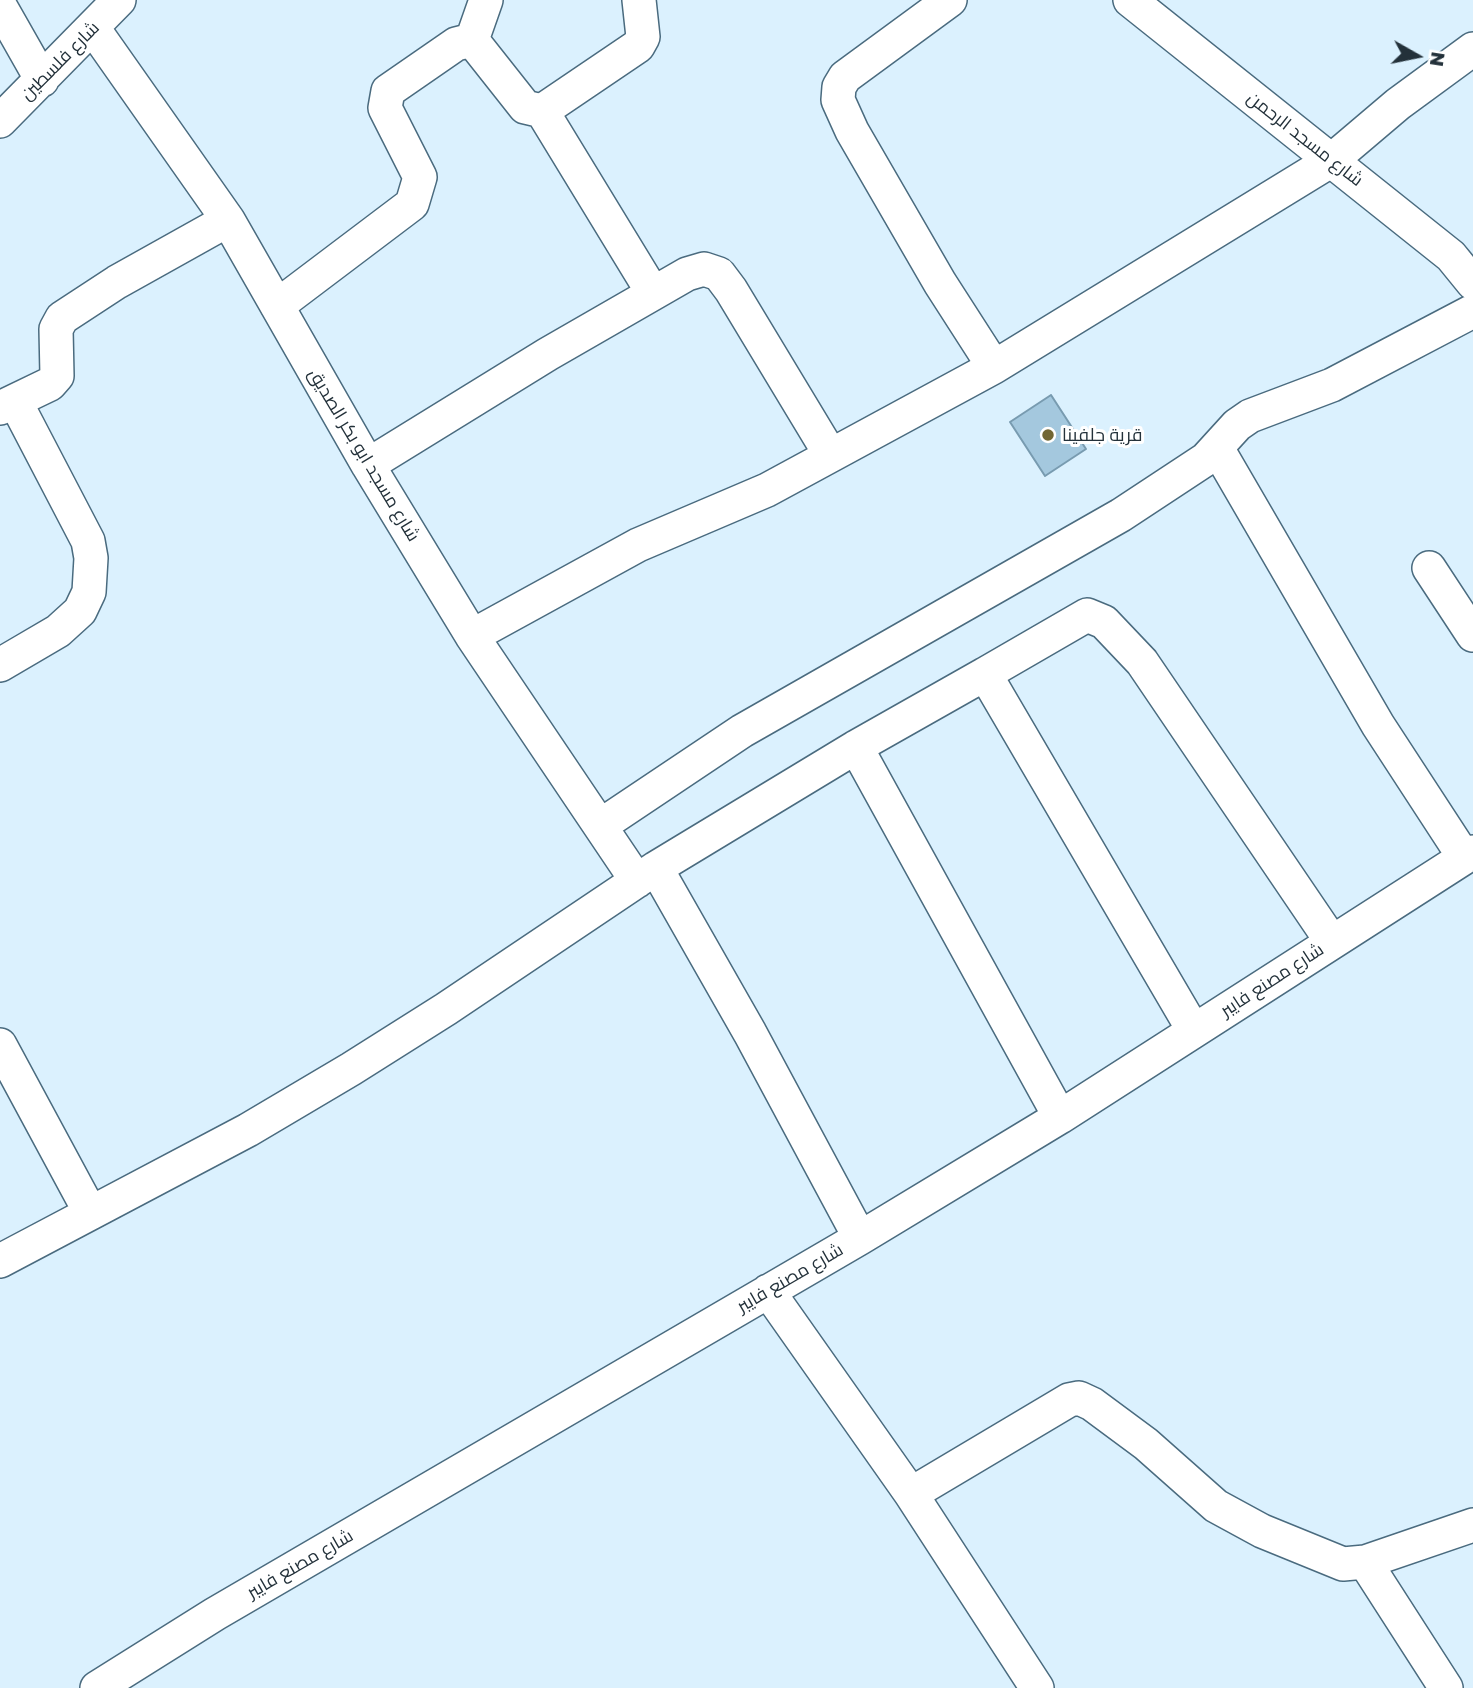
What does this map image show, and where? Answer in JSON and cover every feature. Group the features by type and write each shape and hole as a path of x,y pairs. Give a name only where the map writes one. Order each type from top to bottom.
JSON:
{"street":[{"name":"شارع فلسطين","path":"0,121 119,0"},
{"path":"472,40 486,0"},
{"path":"542,111 638,46 643,37 639,0"},
{"path":"950,0 845,77 839,87 838,100 852,131 940,283 994,367"},
{"name":"شارع مسجد الرحمن","path":"1130,0 1451,256 1473,284"},
{"path":"0,6 43,79"},
{"name":"شارع مسجد ابو بكر الصديق","path":"93,27 228,220 368,465 472,636 600,826 647,874 750,1033 860,1238"},
{"path":"472,40 524,107 542,111 653,293"},
{"path":"277,306 412,204 420,177 391,122 384,99 388,91 456,44 472,40"},
{"path":"472,636 599,565 767,490 994,367 1332,160 1398,104 1473,49"},
{"path":"0,665 58,631 80,611 89,592 91,558 88,541 7,405 50,384 57,376 57,329 62,318 117,282 228,220"},
{"path":"368,465 653,293 687,274 704,269 719,274 830,454"},
{"path":"600,826 742,731 1040,564 1167,486 1217,448 1237,425 1250,416 1332,386 1473,311"},
{"path":"1217,448 1378,725 1468,855"},
{"path":"1429,568 1473,635"},
{"path":"0,1261 248,1130 351,1069 647,874 856,747 1087,615 1104,622 1142,662 1332,942"},
{"path":"985,674 1194,1031"},
{"path":"856,747 1060,1117"},
{"name":"شارع مصنع فايبر","path":"97,1688 215,1614 860,1238 1060,1117 1468,855"},
{"path":"0,1045 90,1212"},
{"path":"768,1291 911,1493 1037,1688"},
{"path":"911,1493 1069,1400 1080,1398 1146,1444 1216,1506 1262,1531 1343,1564 1365,1562 1473,1525"},
{"path":"1365,1562 1446,1688"}],"building":[{"name":"قرية جلفينا","path":"1051,395 1086,449 1045,476 1010,422"}],"place":[{"name":"قرية جلفينا","path":"1048,435"}]}
